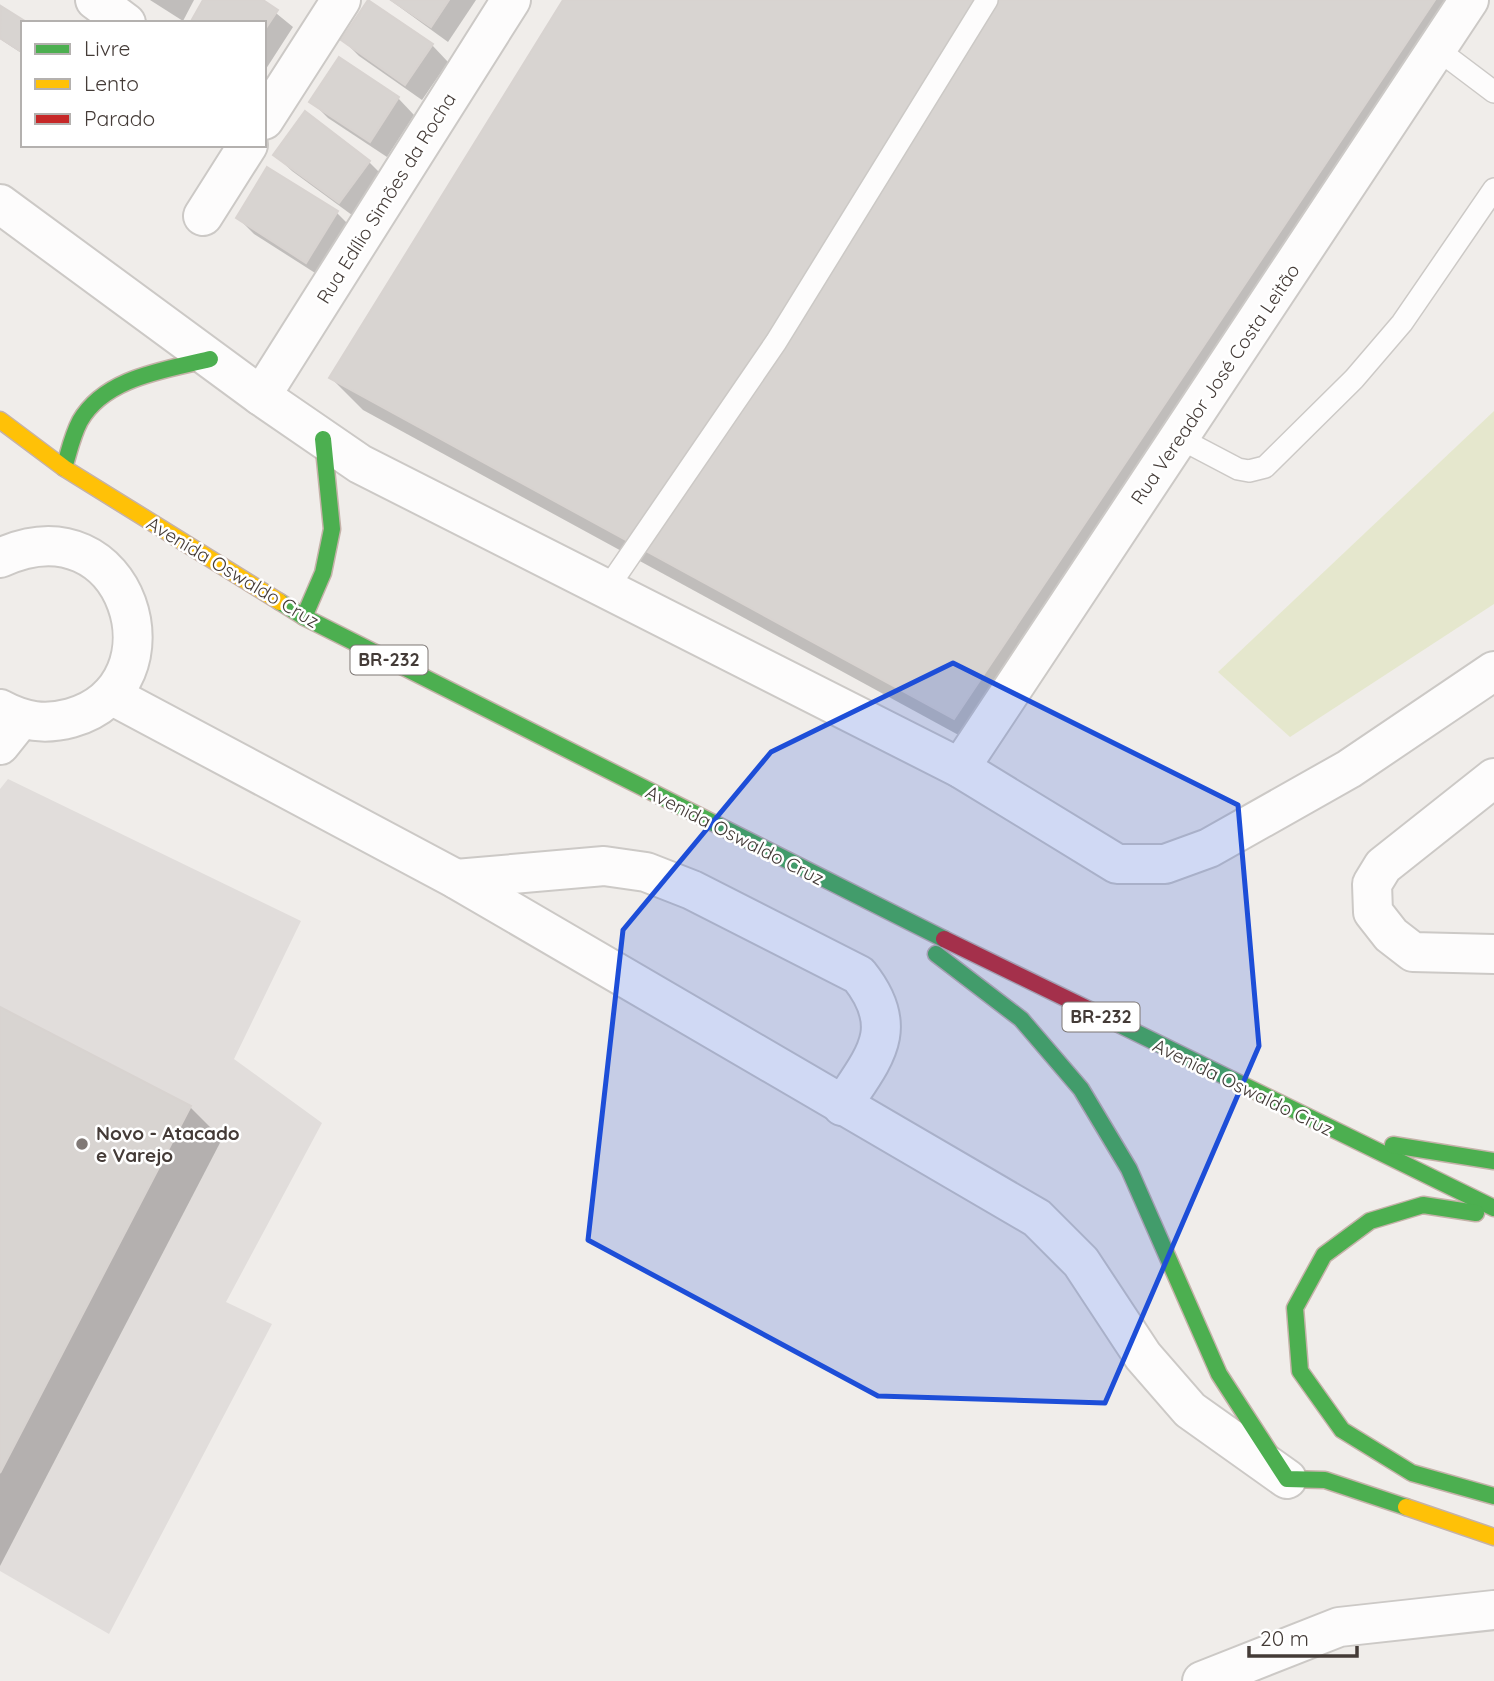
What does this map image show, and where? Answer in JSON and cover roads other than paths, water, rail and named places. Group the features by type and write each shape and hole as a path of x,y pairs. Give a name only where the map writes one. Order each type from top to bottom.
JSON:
{"highway":[{"path":"64,468 84,415 113,390 148,375 210,359"},
{"name":"Avenida Oswaldo Cruz","path":"0,420 64,468 304,617 864,900 1337,1134 1494,1208"},
{"path":"304,617 323,573 332,529 323,439"},
{"path":"864,900 1021,1019 1081,1089 1129,1169 1219,1374 1287,1479 1325,1480 1494,1537"},
{"path":"1337,1134 1461,1158 1494,1161"},
{"path":"1494,1215 1423,1205 1370,1221 1324,1255 1295,1308 1300,1371 1342,1430 1412,1473 1494,1496"}],"street":[{"path":"95,0 122,21"},
{"path":"266,113 341,0"},
{"name":"Rua Edílio Simões da Rocha","path":"261,396 511,0"},
{"name":"Rua Vereador José Costa Leitão","path":"960,768 1469,0"},
{"path":"203,216 247,147"},
{"path":"0,204 261,396 360,464 960,768 1117,864 1165,864 1209,848 1349,769 1494,671"},
{"path":"0,558 23,547 55,545 86,555 112,575 129,603 134,635 128,667 111,695 85,714 53,723 7,725"},
{"path":"111,695 456,878 1037,1218 1081,1262 1143,1356 1190,1410 1287,1479"},
{"path":"1494,778 1383,866 1371,884 1373,912 1391,934 1413,952 1494,954"},
{"path":"456,878 604,866 646,872 692,890 859,975 875,995 884,1026 877,1054 842,1106"},
{"path":"1202,1681 1339,1627 1494,1610"}],"lane":[{"path":"607,589 776,342 987,0"},
{"path":"1437,49 1494,92"},
{"path":"1179,438 1238,469 1249,471 1265,467 1354,379 1402,323 1494,189"}],"place":[{"name":"Novo - Atacado e Varejo","path":"82,1144"}]}
